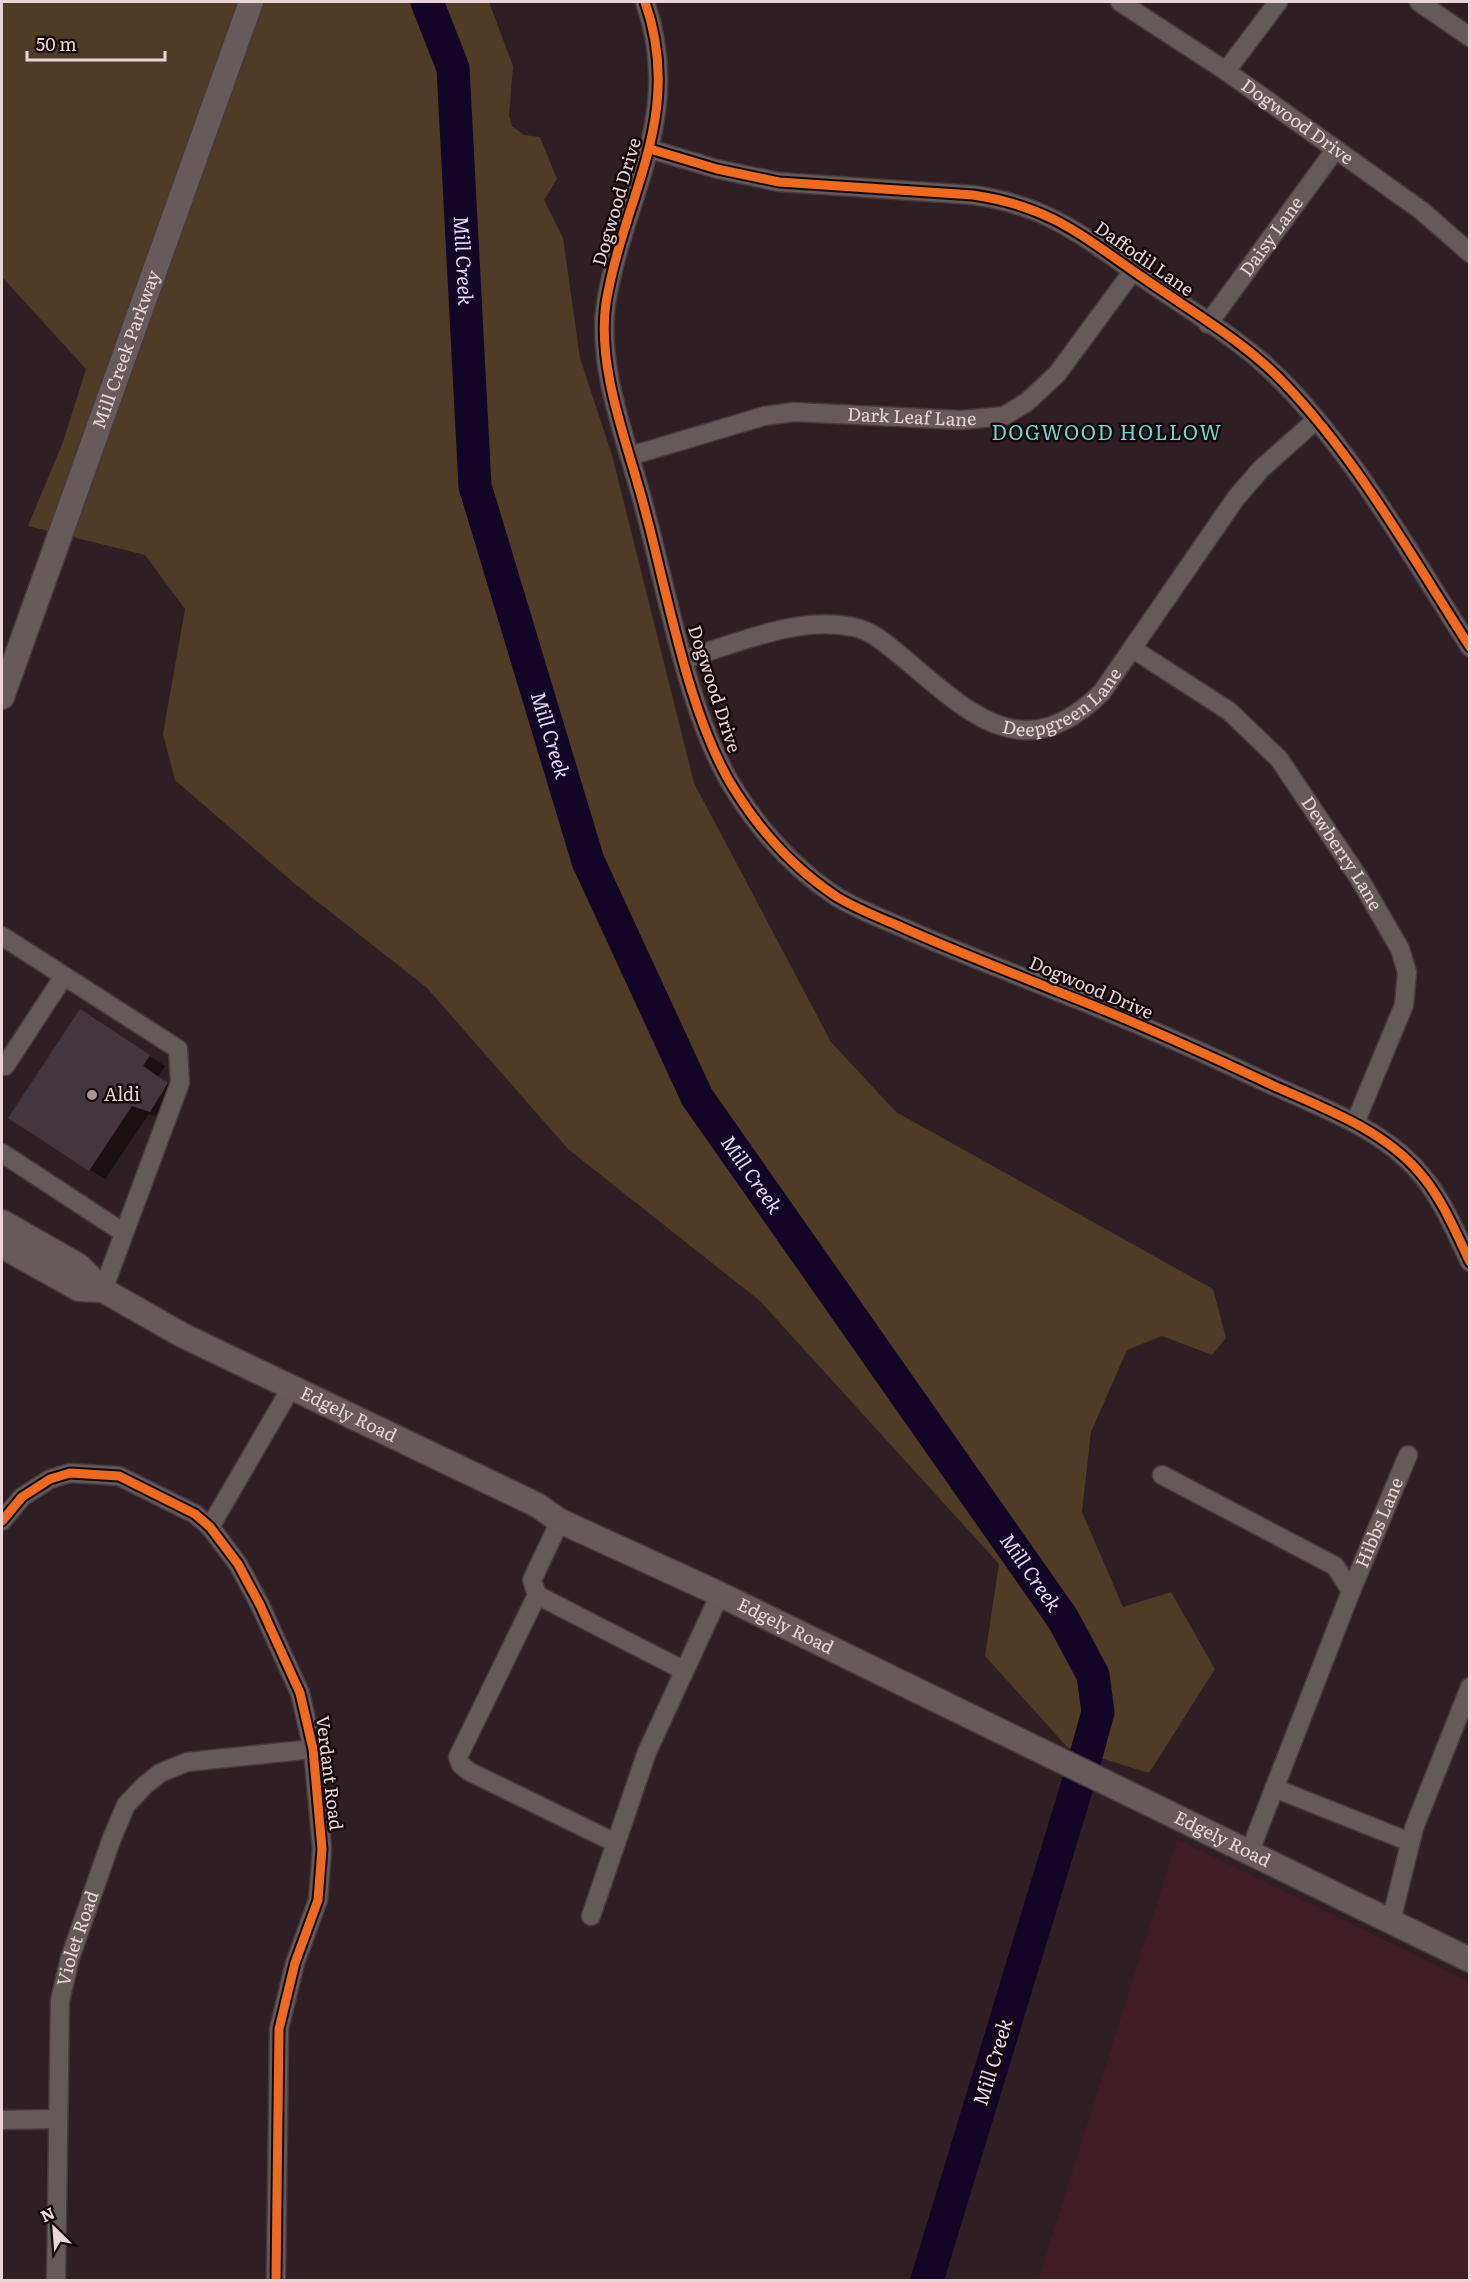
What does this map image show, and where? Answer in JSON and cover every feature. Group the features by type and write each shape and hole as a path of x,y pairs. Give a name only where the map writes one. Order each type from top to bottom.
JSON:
{"main road":[{"name":"Mill Creek Parkway","path":"2,697 251,2"},
{"name":"Edgely Road","path":"2,1222 80,1266 103,1290 182,1335 537,1505 560,1521 720,1594 1470,1960"},
{"name":"Edgely Road","path":"2,1246 78,1290 103,1290"}],"street":[{"name":"Dogwood Drive","path":"645,2 658,51 659,87 650,149 606,305 604,334 607,358 630,456 684,659 718,759 735,791 786,855 838,897 926,939 1215,1058 1356,1123 1402,1155 1419,1171 1437,1196 1470,1263"},
{"name":"Dogwood Drive","path":"1120,2 1226,71 1422,212 1470,253"},
{"path":"1226,71 1278,2"},
{"path":"1419,2 1470,38"},
{"name":"Daffodil Lane","path":"650,149 717,169 779,182 1004,199 1058,219 1208,324 1283,382 1349,463 1470,647"},
{"name":"Daisy Lane","path":"1208,324 1335,150"},
{"name":"Dark Leaf Lane","path":"630,456 764,416 794,412 962,420 1004,416 1039,393 1057,374 1133,271"},
{"name":"Deepgreen Lane","path":"684,659 816,624 856,627 886,644 963,709 993,724 1026,729 1050,726 1065,721 1102,692 1236,498 1261,469 1316,420"},
{"name":"Dewberry Lane","path":"1133,649 1229,711 1279,759 1359,878 1400,949 1407,972 1404,1005 1356,1123"},
{"path":"2,936 178,1049 180,1083 103,1290"},
{"path":"3,1067 64,976"},
{"path":"2,1153 124,1233"},
{"path":"210,1527 291,1388"},
{"name":"Hibbs Lane","path":"1250,1851 1351,1591 1408,1455"},
{"name":"Verdant Road","path":"2,1521 22,1497 50,1479 70,1473 90,1472 119,1476 148,1489 195,1514 210,1527 238,1564 292,1671 306,1715 313,1749 322,1850 318,1900 295,1963 279,2029 276,2280"},
{"path":"1162,1474 1335,1566 1351,1591"},
{"path":"560,1521 532,1580 537,1595 682,1670"},
{"path":"591,1917 647,1752 682,1670 720,1594"},
{"path":"537,1595 462,1744 458,1757 461,1765 470,1772 616,1844"},
{"path":"1391,1921 1410,1842 1470,1687"},
{"name":"Violet Road","path":"56,2280 58,2030 65,1980 85,1914 126,1805 145,1785 175,1765 227,1756 313,1749"},
{"path":"1274,1788 1410,1842"},
{"path":"2,2120 58,2119"}],"shaded area":[{"path":"2,2 489,2 513,66 509,116 512,126 524,135 540,137 557,179 544,200 563,238 580,358 612,455 694,783 831,1042 896,1112 1213,1289 1226,1338 1212,1355 1162,1336 1127,1350 1091,1432 1082,1512 1123,1607 1171,1592 1215,1669 1149,1773 1068,1748 985,1656 999,1564 760,1301 568,1149 427,988 295,884 175,780 163,734 185,609 145,555 28,526 63,442 86,369 2,277"},
{"path":"1177,1839 1469,1981 1469,2280 1038,2280"}],"building":[{"name":"Aldi","path":"80,1009 150,1055 143,1066 168,1083 150,1112 132,1106 89,1171 8,1118"}],"waterway":[{"name":"Mill Creek","path":"427,2 453,68 475,486 588,861 697,1097 1063,1619 1093,1675 1098,1712 927,2280"}],"cycle path":[{"path":"645,2 656,43 658,82 655,119 647,155 614,264 606,303 604,329 606,356 616,410 646,514 693,695 720,763 736,792 781,850 837,897 868,913 1166,1037 1331,1111 1370,1132 1404,1157 1427,1182 1448,1215 1470,1262"},
{"path":"650,149 717,169 779,182 973,195 1000,200 1044,215 1082,235 1252,353 1284,383 1311,413 1360,477 1470,647"},
{"path":"2,1521 22,1497 50,1479 70,1473 119,1476 195,1514 210,1527 238,1564 260,1605 300,1693 313,1749 322,1849 318,1900 295,1963 279,2029 276,2280"}],"place":[{"name":"Aldi","path":"92,1095"}],"district":[{"name":"DOGWOOD HOLLOW","path":"1107,433"}]}
